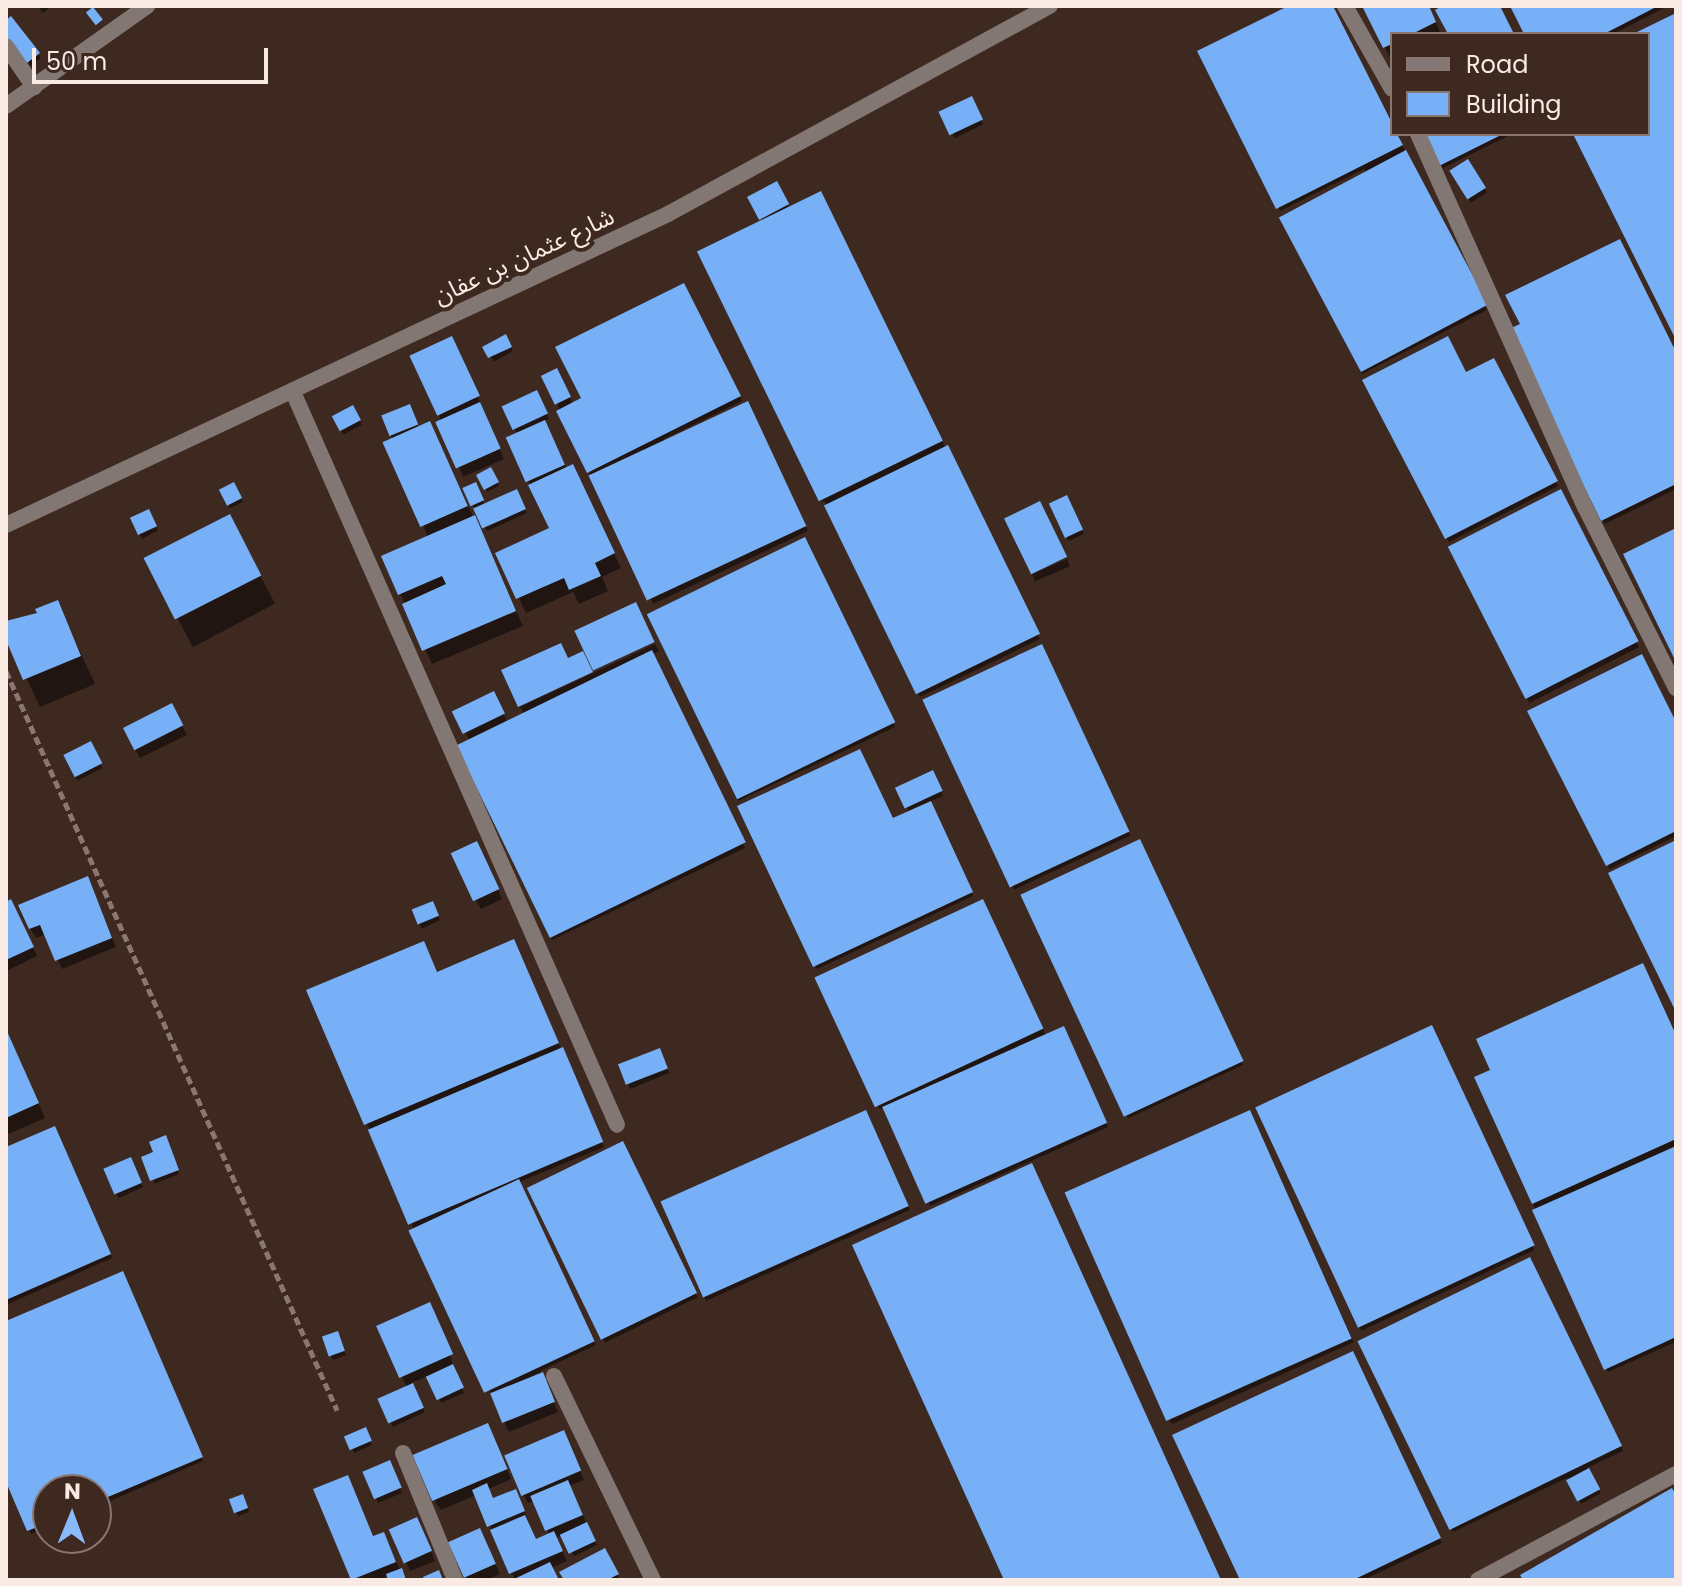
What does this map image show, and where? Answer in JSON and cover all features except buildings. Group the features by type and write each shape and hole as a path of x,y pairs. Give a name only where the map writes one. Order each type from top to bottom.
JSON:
{"street":[{"path":"6,106 147,6"},
{"name":"شارع عثمان بن عفان","path":"6,525 668,214 1050,6"},
{"path":"1345,6 1390,85"},
{"path":"6,46 34,87"},
{"path":"1419,136 1572,480 1676,688"},
{"path":"293,392 617,1125"},
{"path":"554,1376 653,1580"},
{"path":"403,1453 455,1580"},
{"path":"1478,1580 1676,1474"}],"path":[{"path":"6,671 337,1410"}]}
